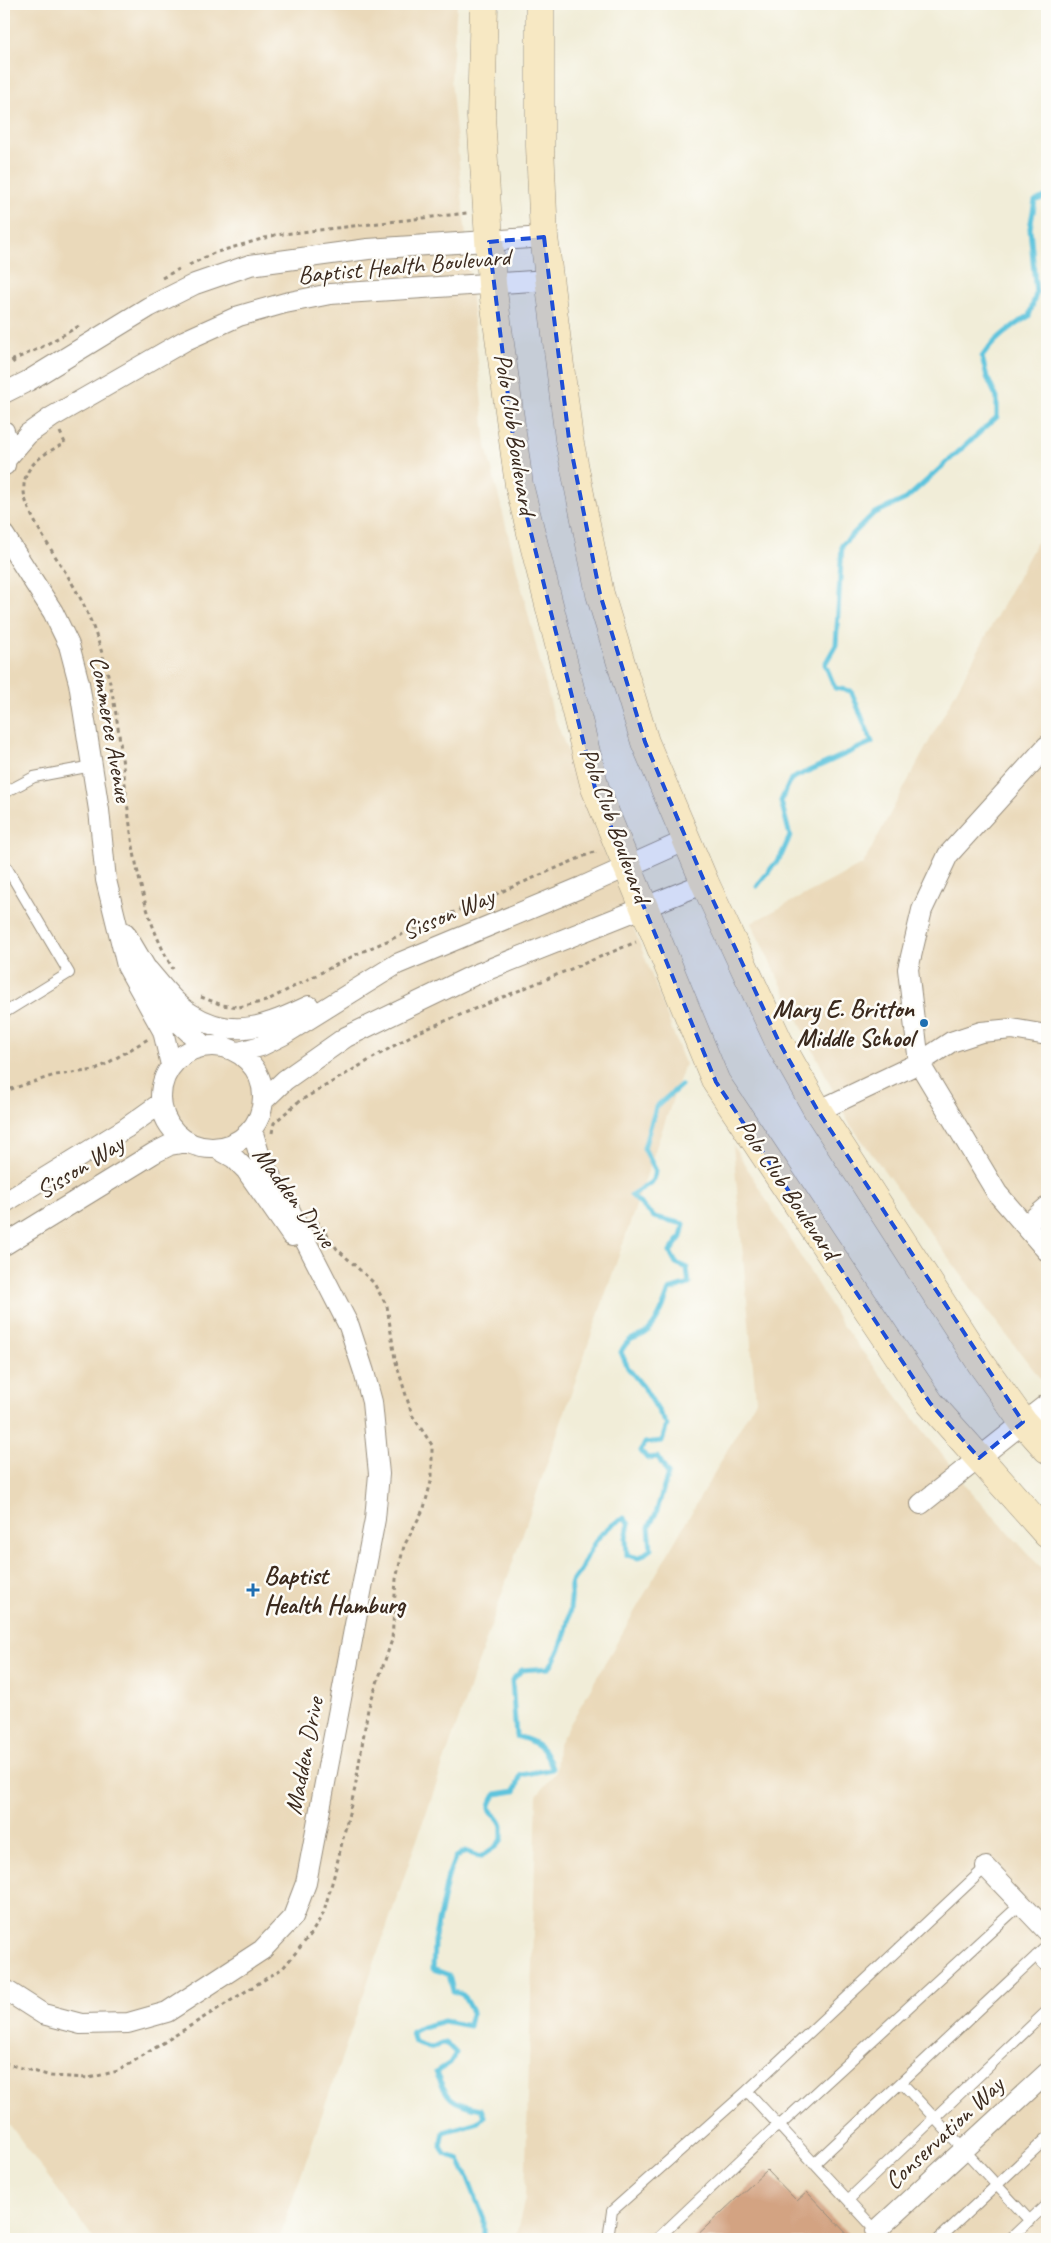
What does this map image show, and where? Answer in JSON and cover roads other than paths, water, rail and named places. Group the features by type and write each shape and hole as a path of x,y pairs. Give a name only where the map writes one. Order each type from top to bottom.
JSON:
{"street":[{"name":"Polo Club Boulevard","path":"484,4 481,117 492,284 519,485 595,788 716,1082 930,1403 1047,1534"},
{"name":"Polo Club Boulevard","path":"540,4 540,146 544,237 569,438 600,594 645,742 705,883 779,1042 818,1112 980,1362 1023,1422 1047,1448"},
{"name":"Baptist Health Boulevard","path":"4,393 28,381 149,307 196,284 250,265 368,248 490,242 544,237"},
{"name":"Baptist Health Boulevard","path":"6,463 28,434 52,417 186,340 240,316 285,303 330,294 548,280"},
{"path":"4,431 8,444 6,463"},
{"name":"Commerce Avenue","path":"4,535 53,612 69,645 79,683 92,766 106,880 127,966 162,1031 171,1065"},
{"path":"1047,746 948,855 922,910 908,969 919,1063 997,1192 1047,1251"},
{"name":"Sisson Way","path":"239,1052 261,1046 283,1035 397,964 582,887 687,840"},
{"path":"264,1100 285,1080 346,1037 472,976 705,883"},
{"name":"Commerce Avenue","path":"117,920 178,1022 204,1046"},
{"path":"148,970 189,1013 208,1023 231,1030 252,1028 288,1016 397,964"},
{"path":"818,1112 919,1063 951,1042 981,1032 1012,1029 1047,1035"},
{"path":"216,1045 239,1052 250,1061 258,1072 263,1086 264,1100 260,1116 252,1130 242,1139 216,1148 201,1147 188,1142 170,1126 164,1115 161,1103 161,1090 164,1077 171,1065 191,1049 216,1045"},
{"name":"Sisson Way","path":"4,1203 142,1117 161,1103"},
{"name":"Madden Drive","path":"4,1989 43,2014 81,2024 128,2023 167,2012 262,1950 293,1917 306,1883 375,1519 379,1474 372,1402 349,1326 284,1199 261,1160 252,1130"},
{"name":"Sisson Way","path":"4,1245 154,1153 170,1145 188,1142"},
{"name":"Madden Drive","path":"216,1148 234,1158 246,1170 326,1282"},
{"path":"1026,1225 1047,1207"},
{"path":"921,1504 1047,1404"},
{"path":"986,1867 1047,1931"},
{"name":"Conservation Way","path":"880,2235 964,2150 1047,2073"}],"lane":[{"path":"4,793 34,777 92,766"},
{"path":"4,863 69,973 4,1012"},
{"path":"608,2239 612,2211 747,2091 986,1867"},
{"path":"657,2239 772,2130 780,2126 1021,1904"},
{"path":"814,2164 1047,1946"},
{"path":"1036,1956 1047,1968"},
{"path":"848,2200 1047,2011"},
{"path":"902,2083 1030,2221"},
{"path":"747,2091 880,2235"},
{"path":"939,2239 1047,2138"},
{"path":"1010,2239 1047,2204"}],"waterway":[{"path":"757,886 781,856 790,836 781,801 791,779 872,742 851,691 835,688 825,664 836,645 842,545 873,514 906,499 997,417 997,398 987,377 982,357 1003,334 1029,316 1036,294 1030,228 1035,201 1047,196"},
{"path":"484,2239 484,2219 468,2178 459,2160 445,2154 441,2146 444,2132 478,2122 484,2116 481,2109 452,2099 444,2089 436,2072 450,2063 456,2053 446,2043 429,2048 415,2043 412,2032 444,2021 469,2026 472,2012 463,1995 453,1991 449,1975 433,1969 434,1941 448,1876 455,1858 465,1851 480,1857 495,1847 502,1839 502,1826 490,1809 496,1794 515,1791 521,1775 552,1769 547,1755 540,1746 516,1736 512,1680 522,1670 549,1668 554,1660 562,1644 567,1627 572,1583 593,1545 602,1533 624,1518 629,1524 626,1538 627,1555 639,1558 651,1549 649,1527 656,1513 668,1474 658,1457 647,1458 641,1451 645,1443 662,1441 667,1425 645,1389 628,1368 621,1352 628,1342 642,1335 653,1326 669,1290 689,1284 687,1268 676,1263 670,1252 681,1237 684,1224 654,1217 631,1195 652,1182 656,1171 644,1148 656,1107 681,1085"}],"place":[{"name":"Mary E. Britton Middle School","path":"924,1023"},
{"name":"Baptist Health Hamburg","path":"253,1590"}]}
